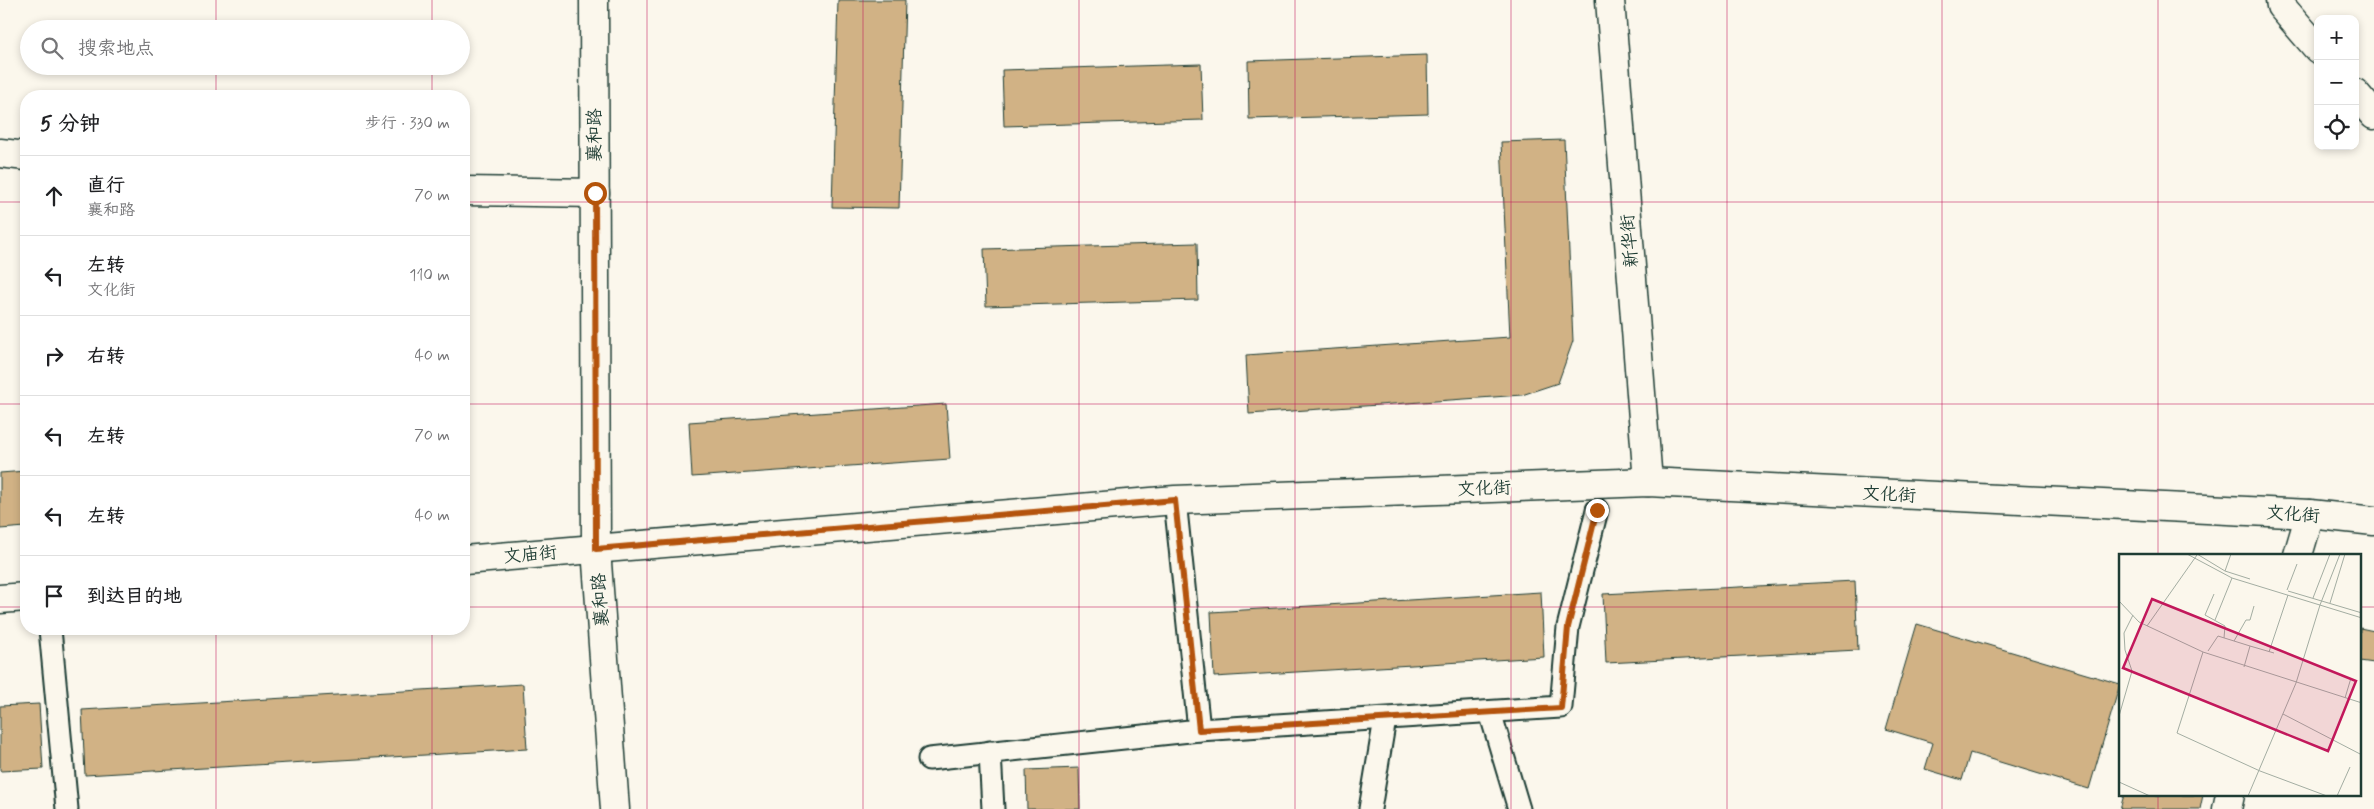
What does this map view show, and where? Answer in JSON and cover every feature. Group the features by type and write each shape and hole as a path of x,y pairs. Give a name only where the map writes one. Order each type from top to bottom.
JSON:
{"main road":[{"name":"襄和路","path":"594,0 596,549 615,809"},
{"name":"新华街","path":"1610,0 1648,482"},
{"path":"2280,0 2281,6 2314,44"},
{"path":"2359,98 2374,115"},
{"path":"0,154 20,156"},
{"path":"470,190 595,193"},
{"name":"文化街","path":"596,549 1175,500 1648,482 2310,514 2374,521"},
{"path":"2298,554 2310,514"},
{"name":"文庙街","path":"470,560 596,549"},
{"path":"0,599 20,597"},
{"path":"2227,809 2230,796"}],"lane":[{"path":"1175,500 1199,730"},
{"path":"929,759 1199,730 1561,708 1568,627 1597,510"},
{"path":"51,635 67,809"},
{"path":"1490,712 1519,809"},
{"path":"1370,809 1385,719"},
{"path":"990,752 993,809"}],"building":[{"path":"838,0 905,0 899,208 832,207"},
{"path":"1427,55 1428,114 1249,119 1248,61"},
{"path":"1201,64 1203,120 1004,126 1002,70"},
{"path":"1564,140 1573,341 1558,383 1522,395 1249,414 1246,355 1510,337 1501,142"},
{"path":"1197,243 1198,300 986,306 984,249"},
{"path":"946,404 950,459 692,477 689,422"},
{"path":"20,471 20,527 0,529 0,473"},
{"path":"1855,581 1858,650 1606,663 1603,594"},
{"path":"1541,592 1544,657 1214,677 1211,612"},
{"path":"1917,624 2119,684 2089,789 1970,753 1962,780 1925,769 1933,743 1886,729"},
{"path":"2362,628 2374,631 2374,663 2362,661"},
{"path":"523,684 527,749 85,775 82,710"},
{"path":"39,704 43,769 0,771 0,706"},
{"path":"1079,768 1080,809 1027,809 1026,770"},
{"path":"2124,796 2203,796 2200,809 2120,809"}],"route":[{"path":"595,193 596,549 1175,500 1199,730 1561,708 1568,627 1597,510"}]}
